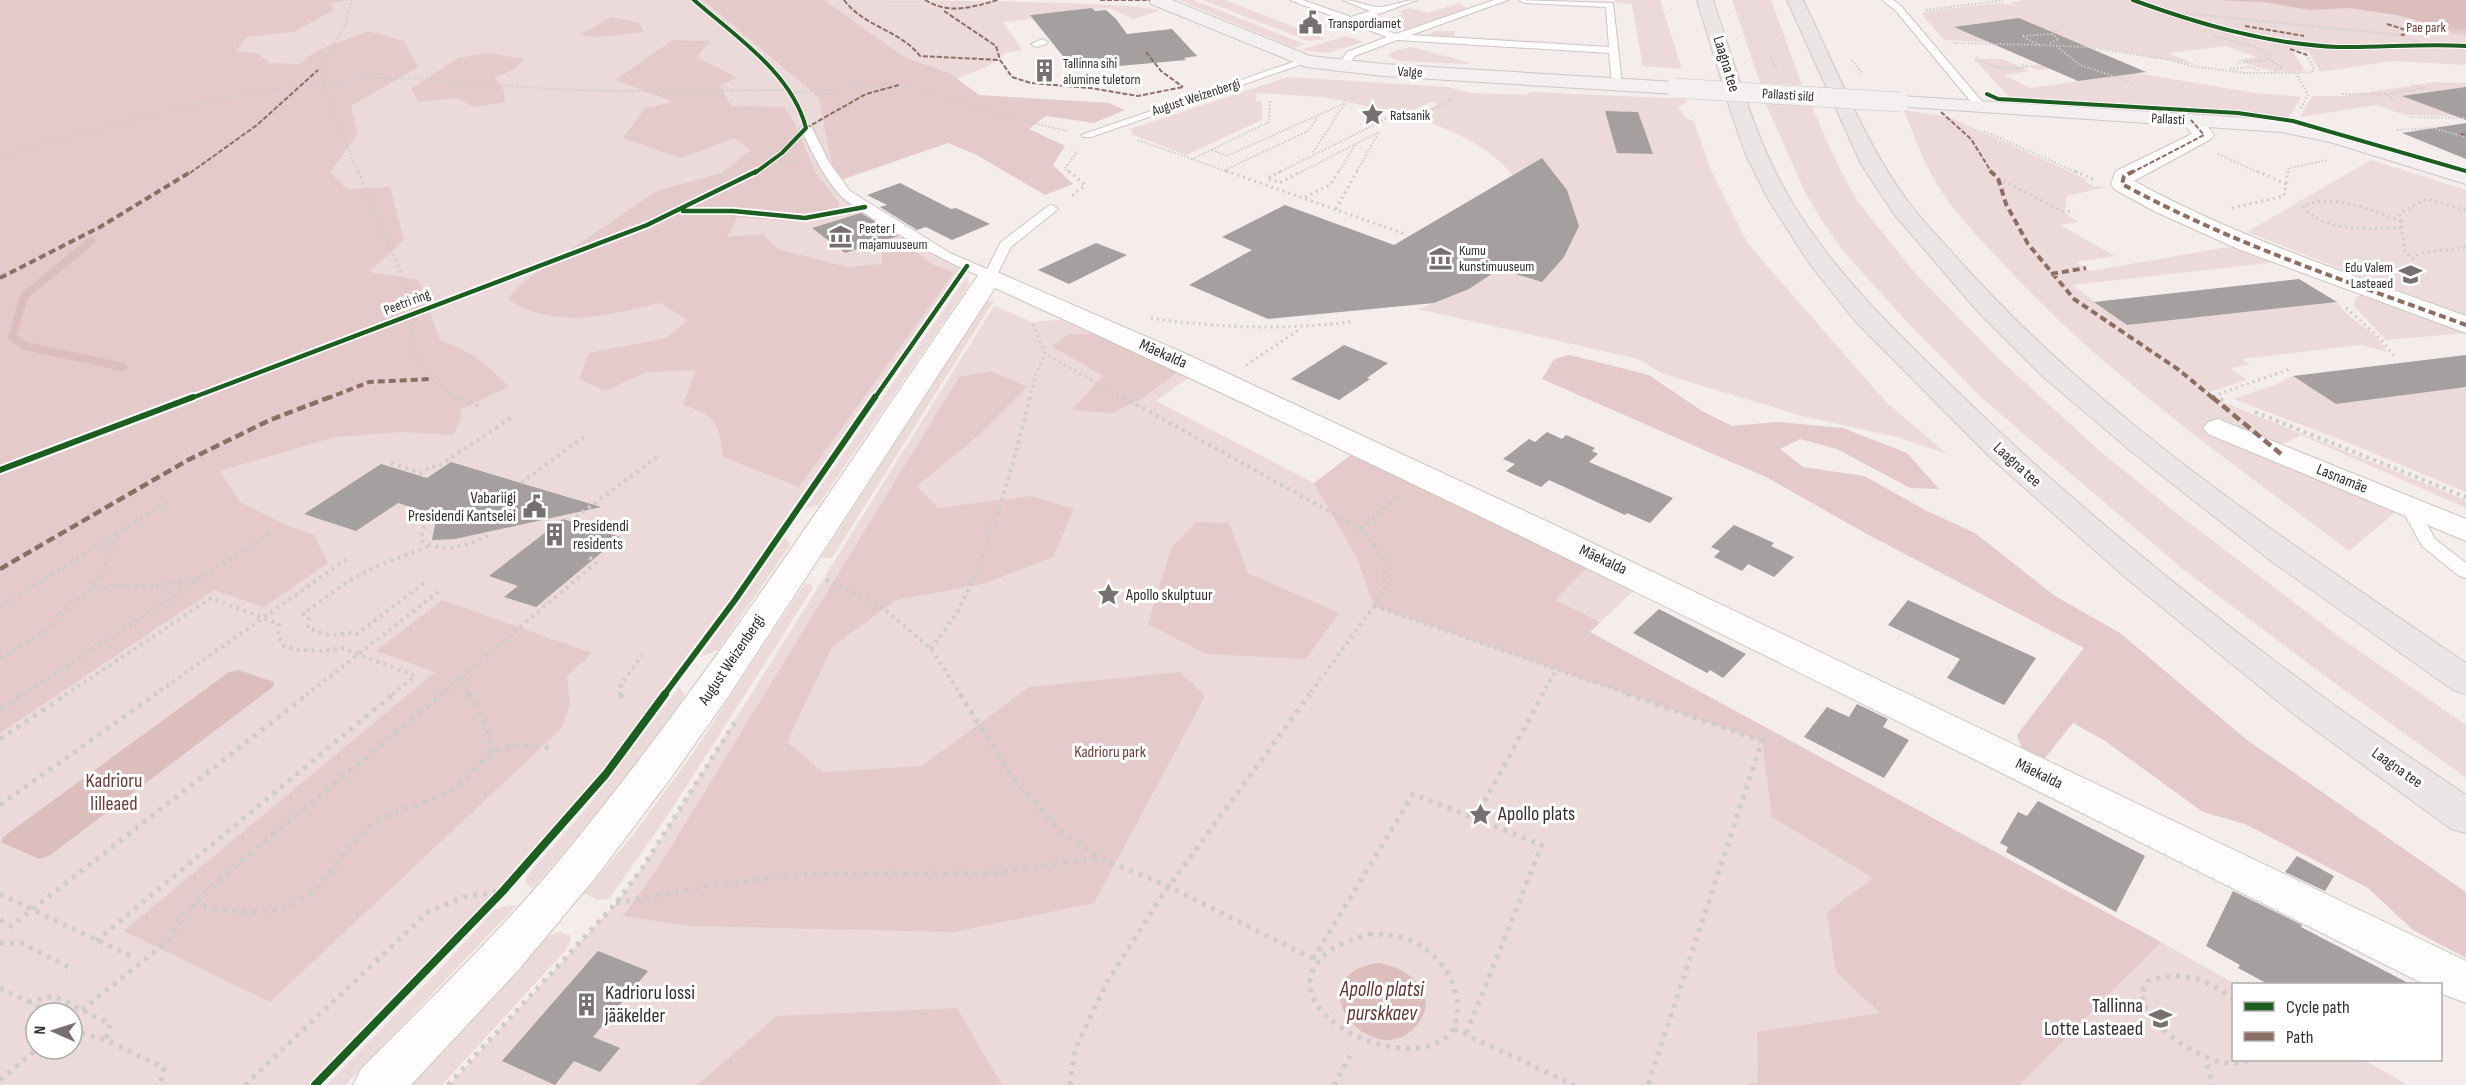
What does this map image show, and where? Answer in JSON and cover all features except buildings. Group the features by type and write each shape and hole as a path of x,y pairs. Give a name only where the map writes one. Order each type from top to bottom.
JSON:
{"main road":[{"name":"Laagna tee","path":"1706,0 1742,115 1757,155 1779,199 1818,258 1864,315 2002,452 2139,571 2309,706 2466,817"},
{"path":"1795,0 1872,164 1902,209 1988,308 2051,369 2143,446 2283,554 2466,681"}],"street":[{"name":"Valge","path":"1157,0 1306,61 1342,67 1675,88"},
{"name":"Pallasti sild","path":"1675,88 1900,102"},
{"name":"Pallasti","path":"1900,102 1981,108 2191,131 2298,129 2466,177"},
{"path":"2191,131 2124,176 2122,184 2234,239 2466,325"},
{"name":"Mäekalda","path":"990,276 1224,382 1635,575 2466,983"},
{"name":"August Weizenbergi","path":"378,1085 504,954 581,865 656,768 715,688 808,545 990,276"},
{"name":"Lasnamäe","path":"2226,416 2409,506 2466,531"}],"lane":[{"path":"1296,0 1396,37 1614,50"},
{"path":"1348,0 1379,11"},
{"path":"1349,21 1412,0"},
{"path":"1342,67 1351,54 1503,0"},
{"path":"1524,0 1610,5 1617,84"},
{"path":"1887,0 1898,8 1981,108"},
{"name":"August Weizenbergi","path":"1084,140 1306,61"},
{"name":"Mäekalda","path":"806,128 823,162 846,194 945,256 990,276"},
{"name":"August Weizenbergi","path":"990,276 1006,245 1052,209"},
{"path":"2409,506 2428,542 2466,572"}],"path":[{"path":"352,0 345,25 318,70 409,293 414,349 431,380 455,396 478,406"},
{"path":"1916,11 2005,0"},
{"path":"1927,4 1936,8"},
{"path":"2152,7 2211,25"},
{"path":"2162,11 2400,35 2421,44"},
{"path":"2052,34 2059,39 2039,45 2022,36 2052,34 2063,26"},
{"path":"2214,36 2256,47 2268,53 2269,59"},
{"path":"1945,43 2087,46 2192,66 2268,73 2311,72 2314,69 2302,44"},
{"path":"2294,43 2310,45"},
{"path":"2401,44 2433,44"},
{"path":"2055,45 2080,65 2130,82"},
{"path":"1976,57 1997,70 2028,67 2020,64"},
{"path":"2269,59 2281,67 2276,72 2268,73 2239,63 2269,59"},
{"path":"2224,69 2250,67"},
{"path":"2296,73 2308,94 2298,112"},
{"path":"0,155 117,123 197,105 324,84 398,78 556,89 791,91 887,84 916,88 1084,140 1065,168 1085,186 1052,209"},
{"path":"762,168 782,153 806,128 802,112 791,91 783,83"},
{"path":"2342,94 2387,94 2425,88 2411,84"},
{"path":"2387,94 2397,102"},
{"path":"1192,159 1269,123 1270,101"},
{"path":"1212,150 1227,156 1345,103 1311,156"},
{"path":"1224,170 1308,131 1319,115"},
{"path":"1336,209 1379,132 1279,183 1268,178 1393,115"},
{"path":"2410,117 2466,118"},
{"path":"2395,131 2425,126 2444,128 2466,137"},
{"path":"1981,129 2099,182"},
{"path":"2191,131 2286,184"},
{"path":"1137,139 1405,234"},
{"path":"1304,198 1330,185 1357,144"},
{"path":"2190,219 2284,196 2289,168 2331,160"},
{"path":"1998,178 2064,212 2074,211"},
{"path":"1265,184 1273,180"},
{"path":"2466,210 2426,199 2400,213 2405,252 2412,259 2421,254 2466,247"},
{"path":"2401,221 2340,203 2317,201 2303,206 2303,209 2312,216 2330,222 2372,229 2402,228"},
{"path":"2358,285 2347,290 2341,301 2380,338 2394,356"},
{"path":"1036,297 1032,322 1045,354 1361,529 1385,559 1385,591 1168,886 1107,982 1075,1049 1070,1085"},
{"path":"1148,317 1228,326 1300,328 1351,322"},
{"path":"1224,382 1257,356 1300,328"},
{"path":"931,649 959,609 992,533 1011,475 1036,373 1045,354"},
{"path":"2226,416 2213,397 2290,369"},
{"path":"2246,409 2466,497"},
{"path":"391,463 421,473 432,466 437,468 514,416"},
{"path":"521,483 585,436"},
{"path":"576,517 657,457"},
{"path":"1361,529 1420,474"},
{"path":"0,606 171,500"},
{"path":"429,520 420,535 422,541 429,546"},
{"path":"0,710 270,532"},
{"path":"424,583 357,634 349,631 331,635 320,633 308,628 309,617 303,614 347,582 375,567 429,546 450,548 470,544 488,536"},
{"path":"0,658 45,631 74,601 89,592 97,583 107,564 113,544 109,537"},
{"path":"808,545 813,564 825,579 881,606 931,649 1011,775 1057,828 1100,858 1168,886 1316,960"},
{"path":"84,1008 169,940 184,913 244,859 596,563 590,557"},
{"path":"0,805 348,558"},
{"path":"89,592 123,584 148,587 198,579"},
{"path":"0,920 11,926 442,589"},
{"path":"0,739 211,598 279,624 278,636 284,646 298,650 324,651 342,648 415,676 96,941"},
{"path":"1374,606 1762,741 1648,1085"},
{"path":"626,702 620,696 619,691 629,672 642,655"},
{"path":"1475,819 1557,668"},
{"path":"460,678 485,718 489,733 489,754"},
{"path":"193,904 227,912 249,912 273,909 308,896 318,887 348,847 371,825 450,790 470,776 489,754 517,745 553,749"},
{"path":"1313,1011 1310,1003 1311,981 1316,960 1413,794 1542,845 1466,1034"},
{"path":"616,903 720,884 812,874 996,873 1100,858"},
{"path":"495,900 510,883"},
{"path":"244,1085 428,912 459,897 502,891"},
{"path":"0,894 133,957"},
{"path":"1316,960 1349,938 1369,934 1387,934 1405,938 1422,946 1436,957 1447,970 1455,987 1458,1008 1454,1029 1440,1048 1433,1053"},
{"path":"0,942 22,944 72,969"},
{"path":"2169,1044 2152,1026 2145,1014 2142,992 2149,981 2161,976 2186,976 2209,984 2232,999"},
{"path":"0,988 26,1001"},
{"path":"32,1001 54,996 64,1001"},
{"path":"84,1011 110,1024 106,1040"},
{"path":"1454,1029 1574,1085"},
{"path":"84,1034 106,1040 164,1068 160,1085"},
{"path":"1341,1049 1359,1060"},
{"path":"2183,1054 2207,1065 2232,1068 2242,1067 2250,1061"},
{"path":"1334,1085 1350,1056"},
{"path":"0,1080 24,1060"},
{"path":"2207,1065 2213,1085"}],"shaded area":[{"name":"Edu Valem Lasteaed","path":"2371,160 2466,190 2466,318 2247,232"}],"green space":[{"name":"Kadrioru lilleaed","path":"0,0 703,0 819,98 835,182 967,266 788,520 735,600 606,774 503,891 315,1085 0,1085"},
{"path":"0,0 348,0 329,4 335,9 294,32 246,37 236,51 257,53 270,63 299,64 316,51 368,31 404,41 418,67 351,106 358,134 330,172 347,189 390,187 404,240 369,272 419,280 440,340 478,359 509,387 461,409 460,421 453,435 402,432 335,437 220,471 240,502 286,525 314,535 328,563 264,607 214,590 0,733"},
{"path":"703,0 824,0 904,57 948,72 979,95 1109,103 1125,110 1094,123 1046,116 1029,129 1065,146 1053,165 1073,184 1045,195 975,154 948,143 835,182 819,98"},
{"path":"824,0 1057,3 1142,7 1160,11 1133,19 1109,8 1030,14 1033,19 1003,22 1022,50 1005,53 988,66 957,79 948,72 904,57"},
{"path":"1179,0 1193,0 1305,44 1294,48"},
{"path":"1203,0 1225,0 1325,39 1308,41"},
{"path":"1614,0 1660,0 1682,69 1641,66 1632,4 1617,3"},
{"path":"1732,0 1771,0 1802,85 1760,83"},
{"name":"Pae park","path":"2023,0 2466,0 2466,65 2393,61 2320,72 2308,50 2292,50 2305,71 2286,72 2263,69 2238,60 2256,57 2226,46 2168,53 2197,65 2088,46 2055,45 2019,18 1956,27 2029,44 1944,40 1922,14 1927,11 2000,3 2016,6 2010,3"},
{"path":"1459,3 1467,8 1429,23 1401,30 1376,27 1365,20 1374,17 1383,20 1403,14 1399,11 1410,8 1427,13"},
{"path":"611,17 640,23 643,32 599,37 580,35"},
{"name":"Pae park","path":"2417,20 2466,30 2466,35 2415,28 2409,25 2409,22"},
{"path":"1435,31 1455,31 1454,36 1606,45 1427,35"},
{"path":"1346,36 1363,42 1327,53 1300,50"},
{"path":"673,40 710,41 697,57 737,78 720,85 731,106 784,107 795,124 816,173 839,203 839,216 785,221 738,217 727,237 763,234 778,249 847,267 882,264 882,251 905,243 930,263 954,273 799,487 723,457 720,437 714,422 702,412 683,405 696,370 647,372 605,391 579,379 589,353 666,338 688,320 660,303 582,318 545,315 526,309 507,299 522,283 656,191 722,173 751,150 734,138 681,158 623,138 645,108 674,102 615,80"},
{"path":"1412,47 1470,64 1400,61 1387,56 1396,50"},
{"path":"488,53 524,59 513,70 495,77 503,88 505,102 474,107 458,98 418,102 411,89 458,58"},
{"path":"1974,59 2003,59 2030,71 2004,75 2030,88 2100,78 2072,66 2037,70 2025,65 2094,66 2255,93 2301,97 2289,118 2237,111 2010,98"},
{"path":"1288,77 1448,87 1470,93 1526,95 1531,92 1686,99 1687,102 1678,107 1685,117 1694,122 1711,170 1748,244 1886,402 1947,454 1897,437 1802,416 1663,374 1638,359 1418,309 1469,289 1505,264 1515,178 1494,156 1469,140 1414,117 1438,104 1430,102 1405,114 1323,97 1257,93 1256,101 1262,101 1262,120 1186,155 1131,134 1130,129"},
{"path":"2436,82 2466,83 2466,89 2403,96 2439,110 2466,106 2466,116 2405,115 2377,105 2300,117 2312,96 2343,96"},
{"path":"1765,102 1811,105 1840,170 1858,202 1916,274 1998,358 2101,452 2179,515 2345,641 2466,725 2466,778 2184,570 1983,399 1906,321 1844,252 1804,190"},
{"path":"1903,110 1949,117 2088,180 2084,181 2093,186 2106,187 2067,196 2065,212 2078,222 2060,225 2115,256 2076,262 2090,271 2228,247 2246,248 2278,262 2072,285 2127,325 2337,302 2383,344 2387,352 2361,345 2242,359 2250,365 2230,368 2247,380 2206,393 2213,398 2466,500 2466,508 2301,435 2278,446 2209,420 2202,429 2397,511 2349,551 2128,382 2046,308 1978,237 1942,193 1930,173"},
{"path":"967,276 969,283 967,288 818,505 805,509"},
{"path":"2364,292 2466,333 2386,340 2354,306 2355,299"},
{"path":"995,299 832,558 821,558 985,303"},
{"name":"Kadrioru park","path":"994,306 1032,322 1067,319 1191,376 1156,401 1314,483 1363,446 1645,580 1590,632 2233,983 2232,1061 2366,1061 2408,1085 449,1085 616,903 643,867"},
{"path":"1069,334 1095,334 1177,373 1141,399 1112,413 1072,410 1103,376 1052,346"},
{"path":"1570,355 1649,375 1702,411 1732,426 1777,422 1843,428 1907,453 1939,489 1910,488 1837,449 1800,439 1780,449 1803,467 1864,476 1927,511 1975,533 2055,596 2120,633 2247,740 2466,892 2466,958 2413,930 2368,888 2245,824 2203,812 2105,741 2073,723 2044,759 2024,754 2017,735 2084,648 1865,533 1768,478 1542,379 1554,359"},
{"path":"991,371 1027,387 979,435 917,486 938,508 1031,496 1074,509 1053,557 983,584 896,600 832,647 787,742 823,772 922,766 1029,687 1180,672 1205,696 1094,903 954,932 689,926 623,916 658,868 959,377"},
{"path":"2293,376 2336,404 2466,387 2466,492 2342,440 2233,399 2275,385"},
{"path":"1363,446 1597,557 1555,600 1600,622 1590,632 2161,942 2019,1085 1745,1085 1758,1082 1757,1032 1880,1013 1836,972 1827,912 1873,878 1772,817 1762,741 1374,606 1357,558 1314,483"},
{"path":"1196,522 1229,523 1248,573 1339,613 1306,659 1206,654 1148,624 1171,548"},
{"path":"785,536 790,545 718,650 700,657"},
{"path":"805,583 811,584 813,588 668,815 609,899 597,900 584,893 633,835 691,756"},
{"path":"442,600 592,653 567,676 570,704 562,728 270,1002 124,931 435,672 376,651"},
{"path":"679,687 686,697 668,722 612,795 532,889 526,882 526,877 589,805"},
{"path":"516,906 345,1085 326,1085 441,968 494,910"},
{"path":"559,932 570,935 570,943 565,951 442,1085 410,1085 546,936"},
{"path":"957,1008 1002,1085 697,1085 777,1016"}],"water":[{"path":"2216,0 2466,0 2466,30 2442,27 2397,15 2348,8 2310,10 2262,2"},
{"path":"238,670 274,682 273,687 49,856 39,859 1,842 3,837 229,672"},
{"name":"Apollo platsi purskkaev","path":"1378,963 1389,965 1410,976 1418,984 1426,1003 1424,1014 1417,1025 1399,1038 1381,1039 1363,1032 1349,1019 1341,1002 1341,986 1353,972"}],"waterway":[{"path":"91,241 24,296 12,337 25,346 123,367"}],"marked path":[{"path":"844,0 864,20 907,42 920,56 1000,60"},
{"path":"925,0 934,5 952,9 998,0"},
{"path":"1100,0 1150,0"},
{"path":"944,11 996,46 1000,60 1012,77 1031,83 1090,88 1138,96 1183,87"},
{"path":"2387,24 2409,31 2407,34 2400,35"},
{"path":"2245,26 2304,36"},
{"path":"2290,49 2307,55"},
{"path":"1146,52 1161,71 1183,87"},
{"path":"0,278 100,227 196,169 257,125 318,70"},
{"path":"806,128 866,94 899,85"},
{"path":"1941,112 1971,139 1989,170 1998,178 2006,204 2028,244 2074,299 2179,370 2281,454"},
{"path":"2191,120 2204,135 2124,176 2122,184 2162,206 2247,244 2466,325"},
{"path":"2460,134 2466,135"},
{"path":"2051,274 2086,268"},
{"path":"0,569 188,460 270,420 369,382 431,379"}],"cycle path":[{"name":"Peetri ring","path":"0,470 647,225 753,174 782,153 806,128 802,112 790,90 764,62 694,0"},
{"path":"2133,0 2208,25 2286,42 2338,47 2466,46"},
{"path":"1987,94 1998,99 2238,113 2293,121 2466,171"},
{"path":"683,211 733,211 805,218 865,207"},
{"path":"315,1085 503,891 606,774 735,600 788,520 967,266"}],"place":[{"name":"Transpordiamet","path":"1310,23"},
{"name":"Tallinna sihi alumine tuletorn","path":"1045,71"},
{"name":"Ratsanik","path":"1372,115"},
{"name":"Peeter I majamuuseum","path":"841,236"},
{"name":"Kumu kunstimuuseum","path":"1441,258"},
{"name":"Edu Valem Lasteaed","path":"2411,275"},
{"name":"Vabariigi Presidendi Kantselei","path":"534,507"},
{"name":"Presidendi residents","path":"555,535"},
{"name":"Apollo skulptuur","path":"1108,595"},
{"name":"Apollo plats","path":"1480,814"},
{"name":"Kadrioru lossi jääkelder","path":"587,1004"},
{"name":"Tallinna Lotte Lasteaed","path":"2161,1018"}]}
